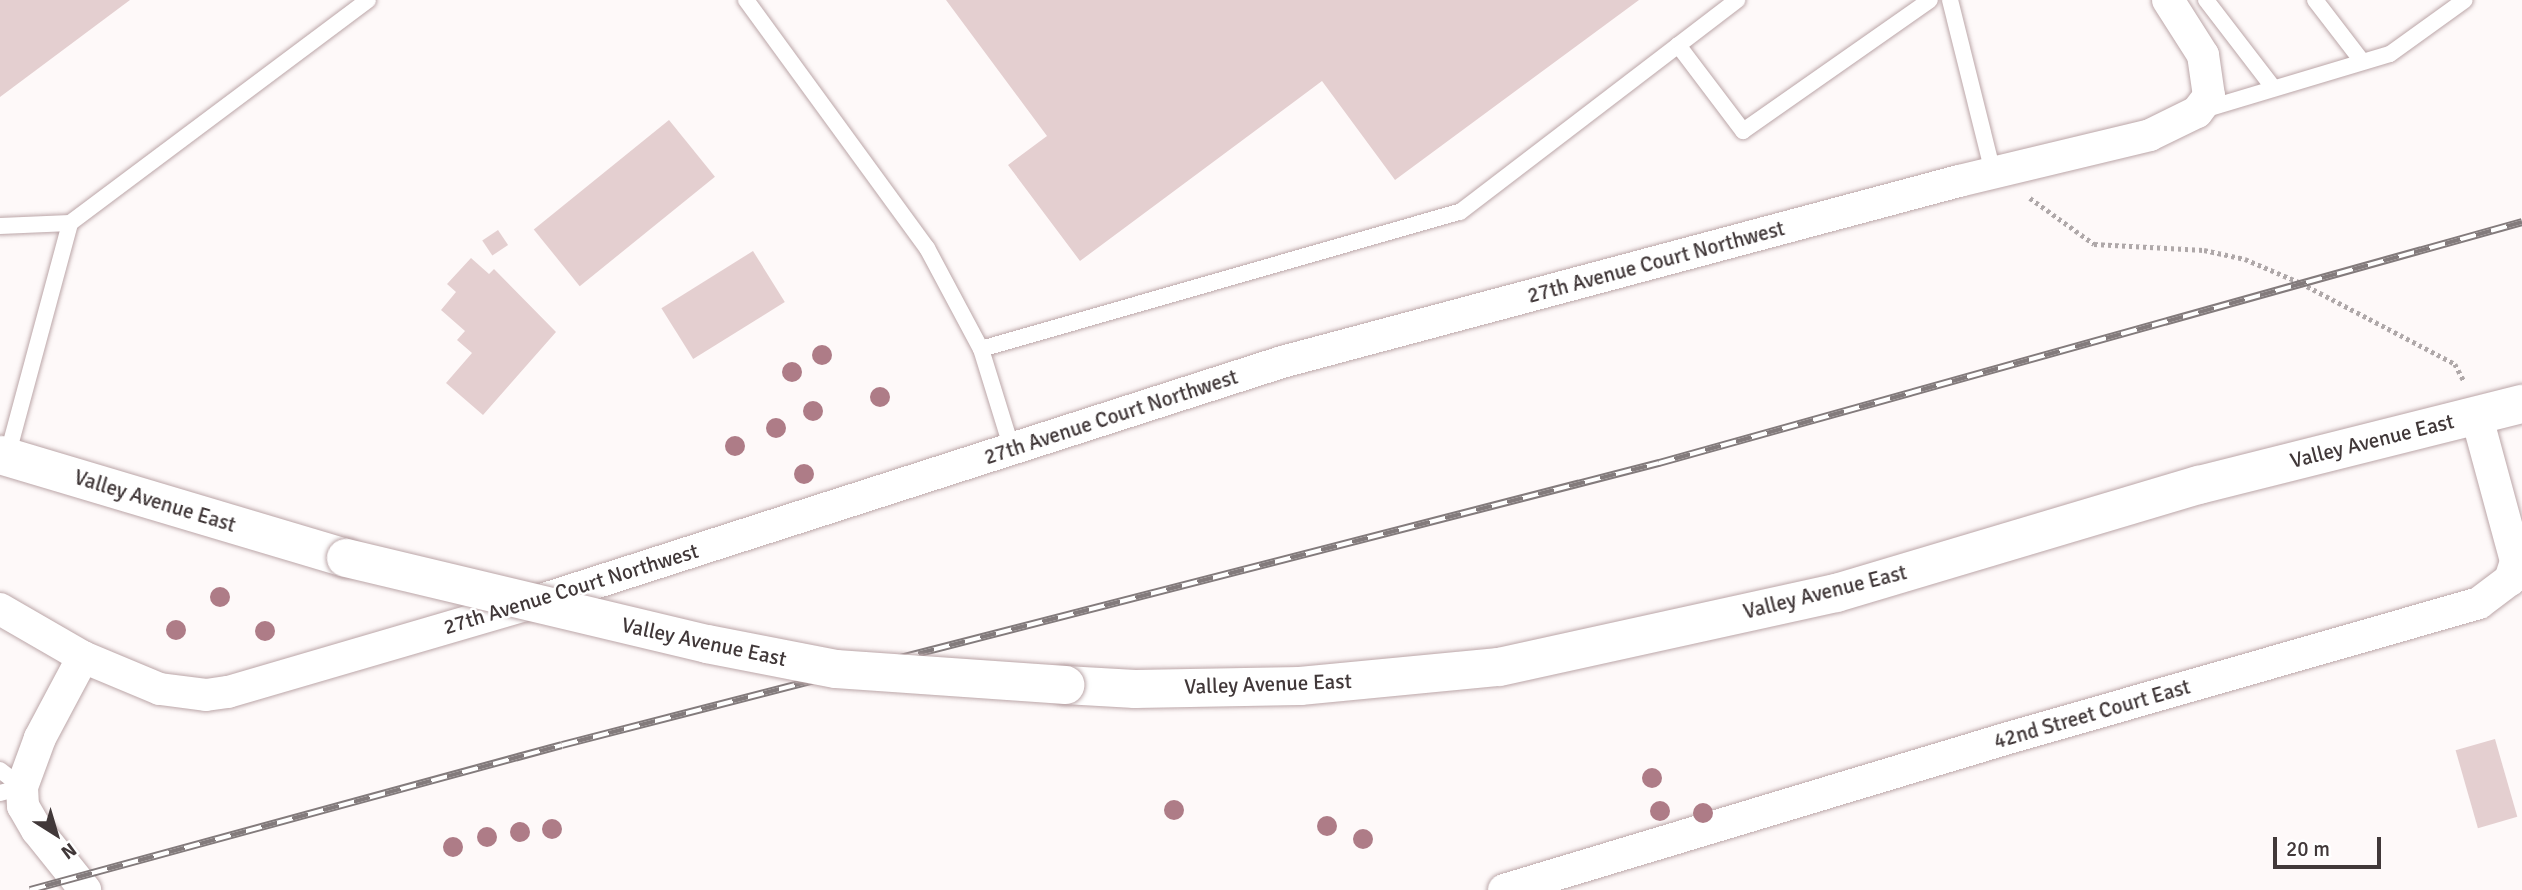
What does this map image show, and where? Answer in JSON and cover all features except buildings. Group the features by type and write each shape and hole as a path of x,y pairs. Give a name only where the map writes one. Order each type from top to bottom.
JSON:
{"main road":[{"name":"Valley Avenue East","path":"2,463 346,558 707,644 836,669 1135,689 1300,686 1499,667 1836,593 2199,485 2522,404"}],"street":[{"path":"2168,0 2203,55 2209,96 2197,112"},
{"name":"27th Avenue Court Northwest","path":"0,609 83,657 160,689 206,695 228,692 535,602 1282,362 1993,173 2150,135 2197,112"},
{"name":"42nd Street Court East","path":"1504,890 1992,743 2479,603 2511,580 2519,569 2479,413"},
{"path":"81,884 30,818 7,783 40,738 83,657"}],"lane":[{"path":"0,226 70,223 368,0"},
{"path":"746,0 927,248 981,349 1012,449"},
{"path":"981,349 1460,212 1737,0"},
{"path":"1678,45 1743,131 1930,0"},
{"path":"1950,0 1993,173"},
{"path":"2206,0 2272,86"},
{"path":"2315,0 2362,61"},
{"path":"2197,112 2272,86 2390,54 2465,0"},
{"path":"2,463 70,223"}],"path":[{"path":"1993,173 2094,244 2204,250 2245,259 2301,283 2455,364 2479,413"}],"railway":[{"path":"30,890 562,745 1659,463 2522,222"}]}
